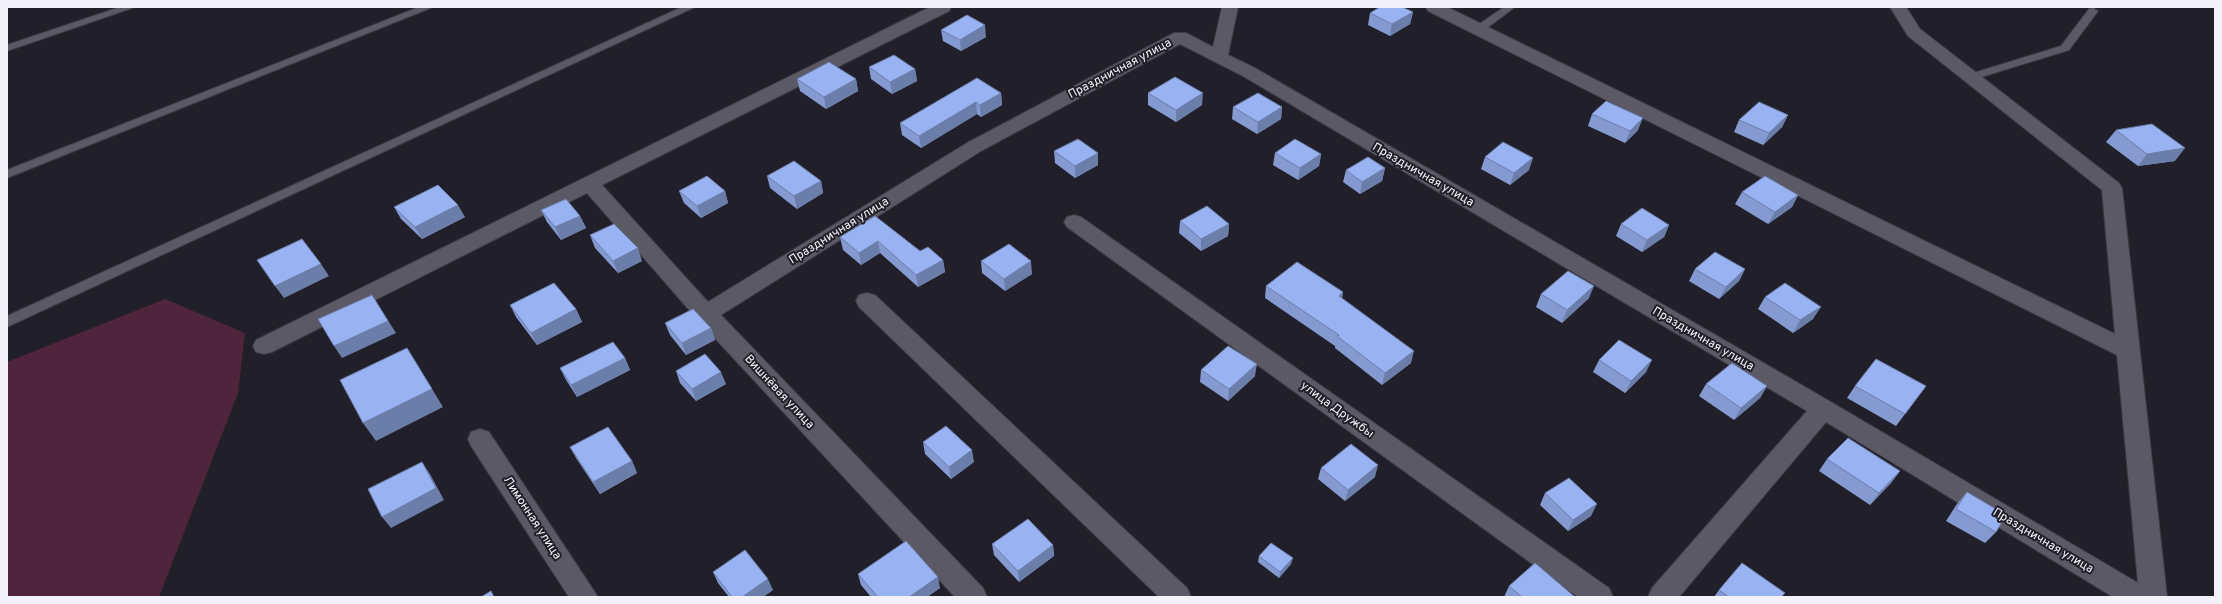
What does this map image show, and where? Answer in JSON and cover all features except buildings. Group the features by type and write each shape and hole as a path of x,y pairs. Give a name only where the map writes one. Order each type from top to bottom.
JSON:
{"street":[{"path":"264,346 944,7"},
{"path":"1219,57 1230,7"},
{"path":"1434,7 2128,350"},
{"path":"1898,7 1914,32 2112,188 2153,597"},
{"name":"Праздничная улица","path":"706,314 974,147 1180,37 1256,76 1823,409 2137,597"},
{"name":"Вишнёвая улица","path":"589,183 706,314 973,597"},
{"name":"улица Дружбы","path":"1074,222 1599,597"},
{"path":"867,301 1178,597"},
{"path":"1662,597 1823,409"},
{"name":"Лимонная улица","path":"480,439 584,597"}],"lane":[{"path":"7,48 130,7"},
{"path":"7,174 428,7"},
{"path":"7,322 690,7"},
{"path":"1479,29 1510,7"},
{"path":"1971,77 2065,48 2093,11"}],"shaded area":[{"path":"165,299 245,333 238,393 159,597 7,597 7,362"}]}
